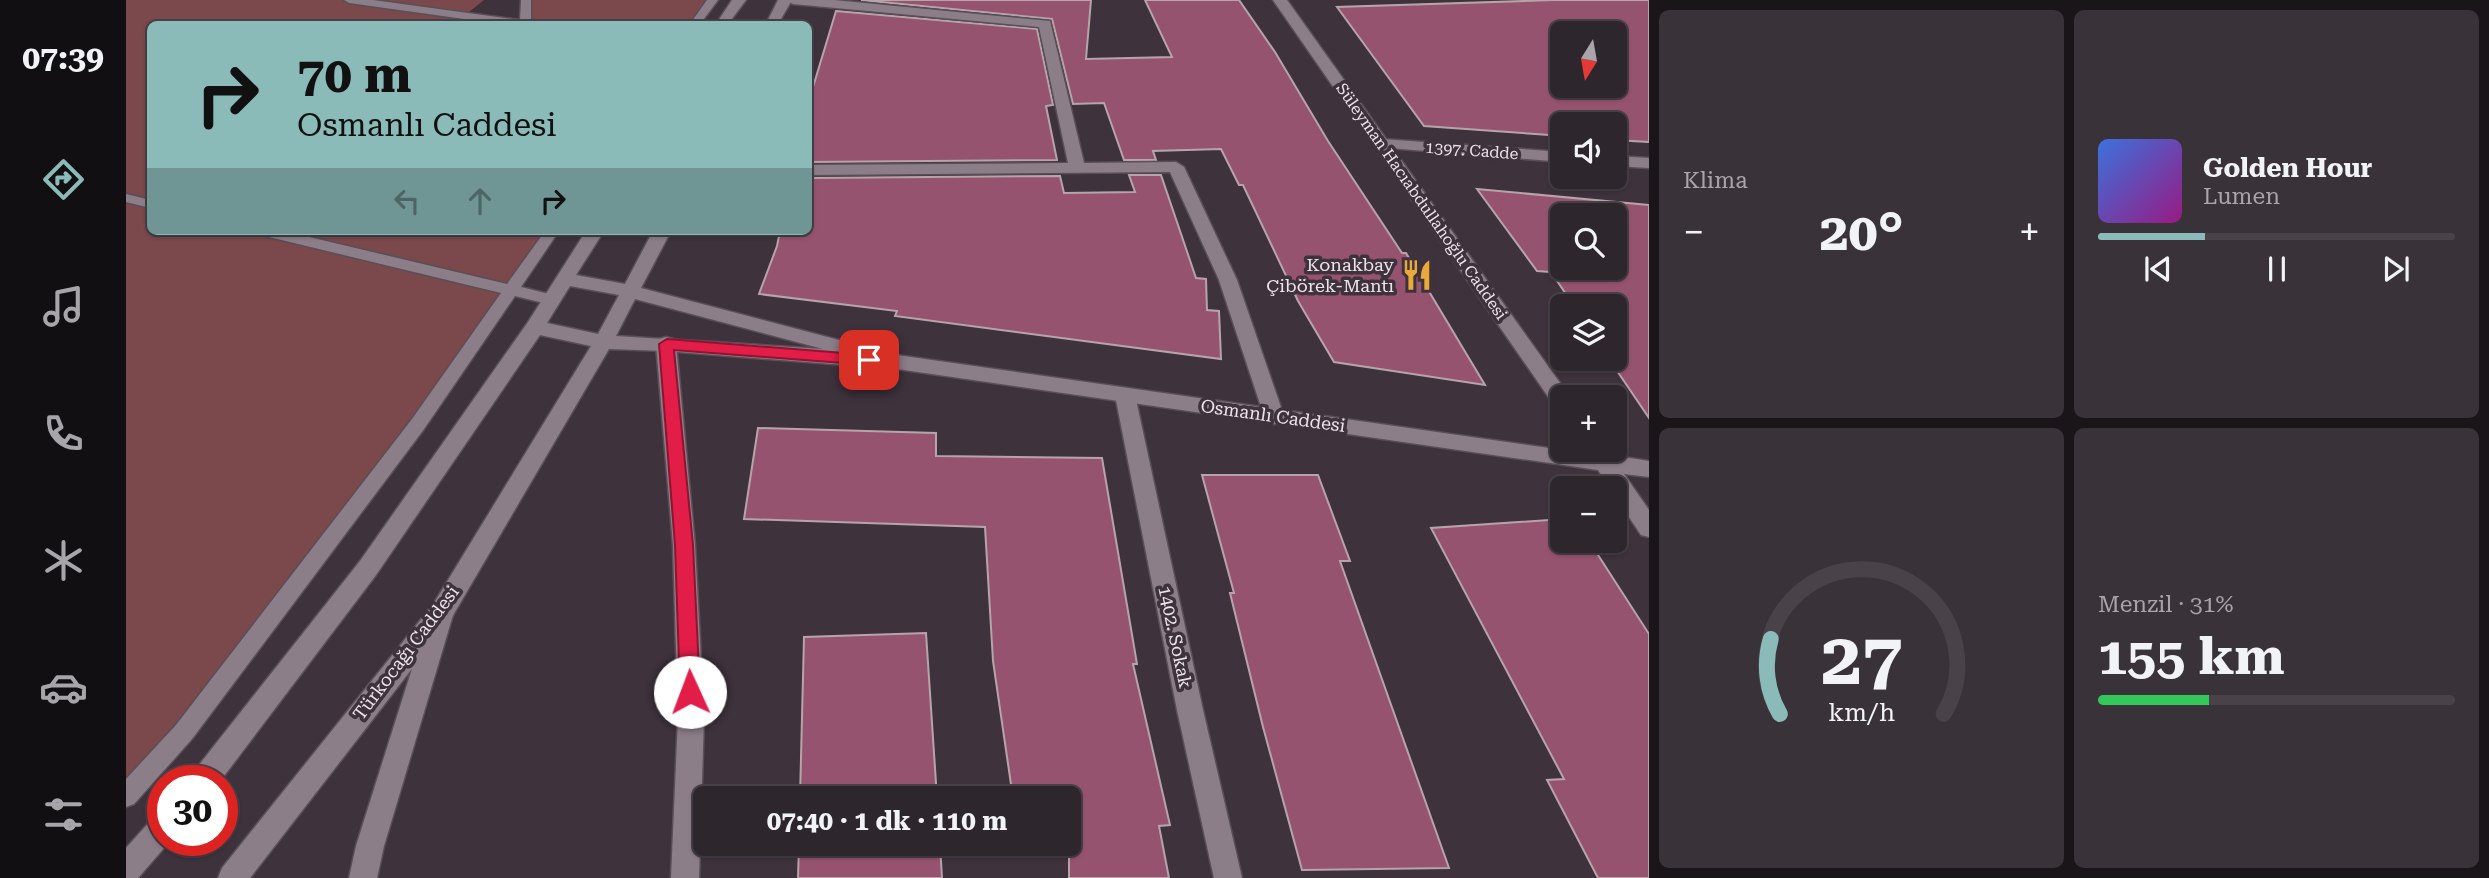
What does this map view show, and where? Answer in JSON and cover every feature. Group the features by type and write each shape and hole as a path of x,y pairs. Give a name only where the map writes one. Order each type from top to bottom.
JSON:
{"street":[{"path":"724,21 739,0"},
{"path":"774,21 785,0"},
{"path":"793,0 1045,24 1077,167"},
{"name":"Süleyman Hacıabdullahoğlu Caddesi","path":"1280,0 1550,385"},
{"name":"1397. Cadde","path":"1382,144 1550,156"},
{"path":"1627,161 1649,163"},
{"path":"812,170 1176,167 1228,280 1274,416"},
{"path":"217,765 368,568 535,327 592,235"},
{"path":"630,291 660,235"},
{"name":"Osmanlı Caddesi","path":"565,279 630,291 897,362"},
{"name":"Türkocağı Caddesi","path":"232,878 443,610 603,342 630,291"},
{"name":"Osmanlı Caddesi","path":"535,327 603,342 667,344 897,362 1274,416 1550,450"},
{"path":"667,344 684,545 691,717 685,878"},
{"name":"1402. Sokak","path":"1125,395 1190,710 1228,878"},
{"path":"1604,462 1649,528"},
{"name":"Osmanlı Caddesi","path":"1623,462 1649,469"},
{"path":"363,878 370,846 443,610"},
{"path":"126,870 147,846"}],"lane":[{"path":"349,0 501,21"},
{"path":"523,21 526,0"},
{"path":"697,21 713,0"},
{"path":"126,198 147,203"},
{"path":"282,235 552,300"},
{"path":"126,796 201,710 418,424 549,235"}],"shaded area":[{"path":"126,0 484,0 464,16 500,21 147,21 147,235 549,235 511,290 126,796"},
{"path":"526,0 713,0 697,21 525,21"}],"building":[{"path":"861,0 1091,0 1086,59 1172,57 1145,0 1239,0 1275,52 1328,141 1402,253 1406,253 1485,385 1334,362 1298,301 1243,185 1239,185 1221,149 1153,151 1156,160 1124,160 1104,103 1073,104 1052,19"},
{"path":"1554,0 1649,0 1649,142 1627,141 1627,112 1550,112 1550,135 1424,126 1337,7"},
{"path":"836,11 1037,29 1053,105 1046,106 1057,160 812,162 813,87"},
{"path":"1129,175 1161,175 1196,278 1206,279 1207,310 1219,311 1221,359 895,316 897,311 759,294 779,235 812,235 812,178 1060,176 1064,193 1135,192"},
{"path":"1477,189 1649,205 1649,418 1617,371 1627,371 1627,294 1566,294 1556,280 1627,280 1627,203 1550,203 1550,272 1537,271"},
{"path":"758,428 936,433 936,456 1102,458 1137,664 1133,664 1170,825 1159,826 1169,878 1069,878 1069,856 1081,856 1081,786 1011,786 993,661 985,527 744,519"},
{"path":"1202,475 1318,475 1350,561 1340,561 1449,868 1302,870 1263,727 1230,593 1234,593"},
{"path":"1550,520 1550,553 1597,553 1649,634 1649,878 1598,878 1547,780 1564,779 1431,528"},
{"path":"926,633 936,786 800,786 804,637"},
{"path":"799,856 941,856 942,878 798,878"}],"place":[{"name":"Konakbay Çibörek-Mantı","path":"1417,275"}],"route":[{"path":"690,692 684,545 667,344 869,360"}]}
